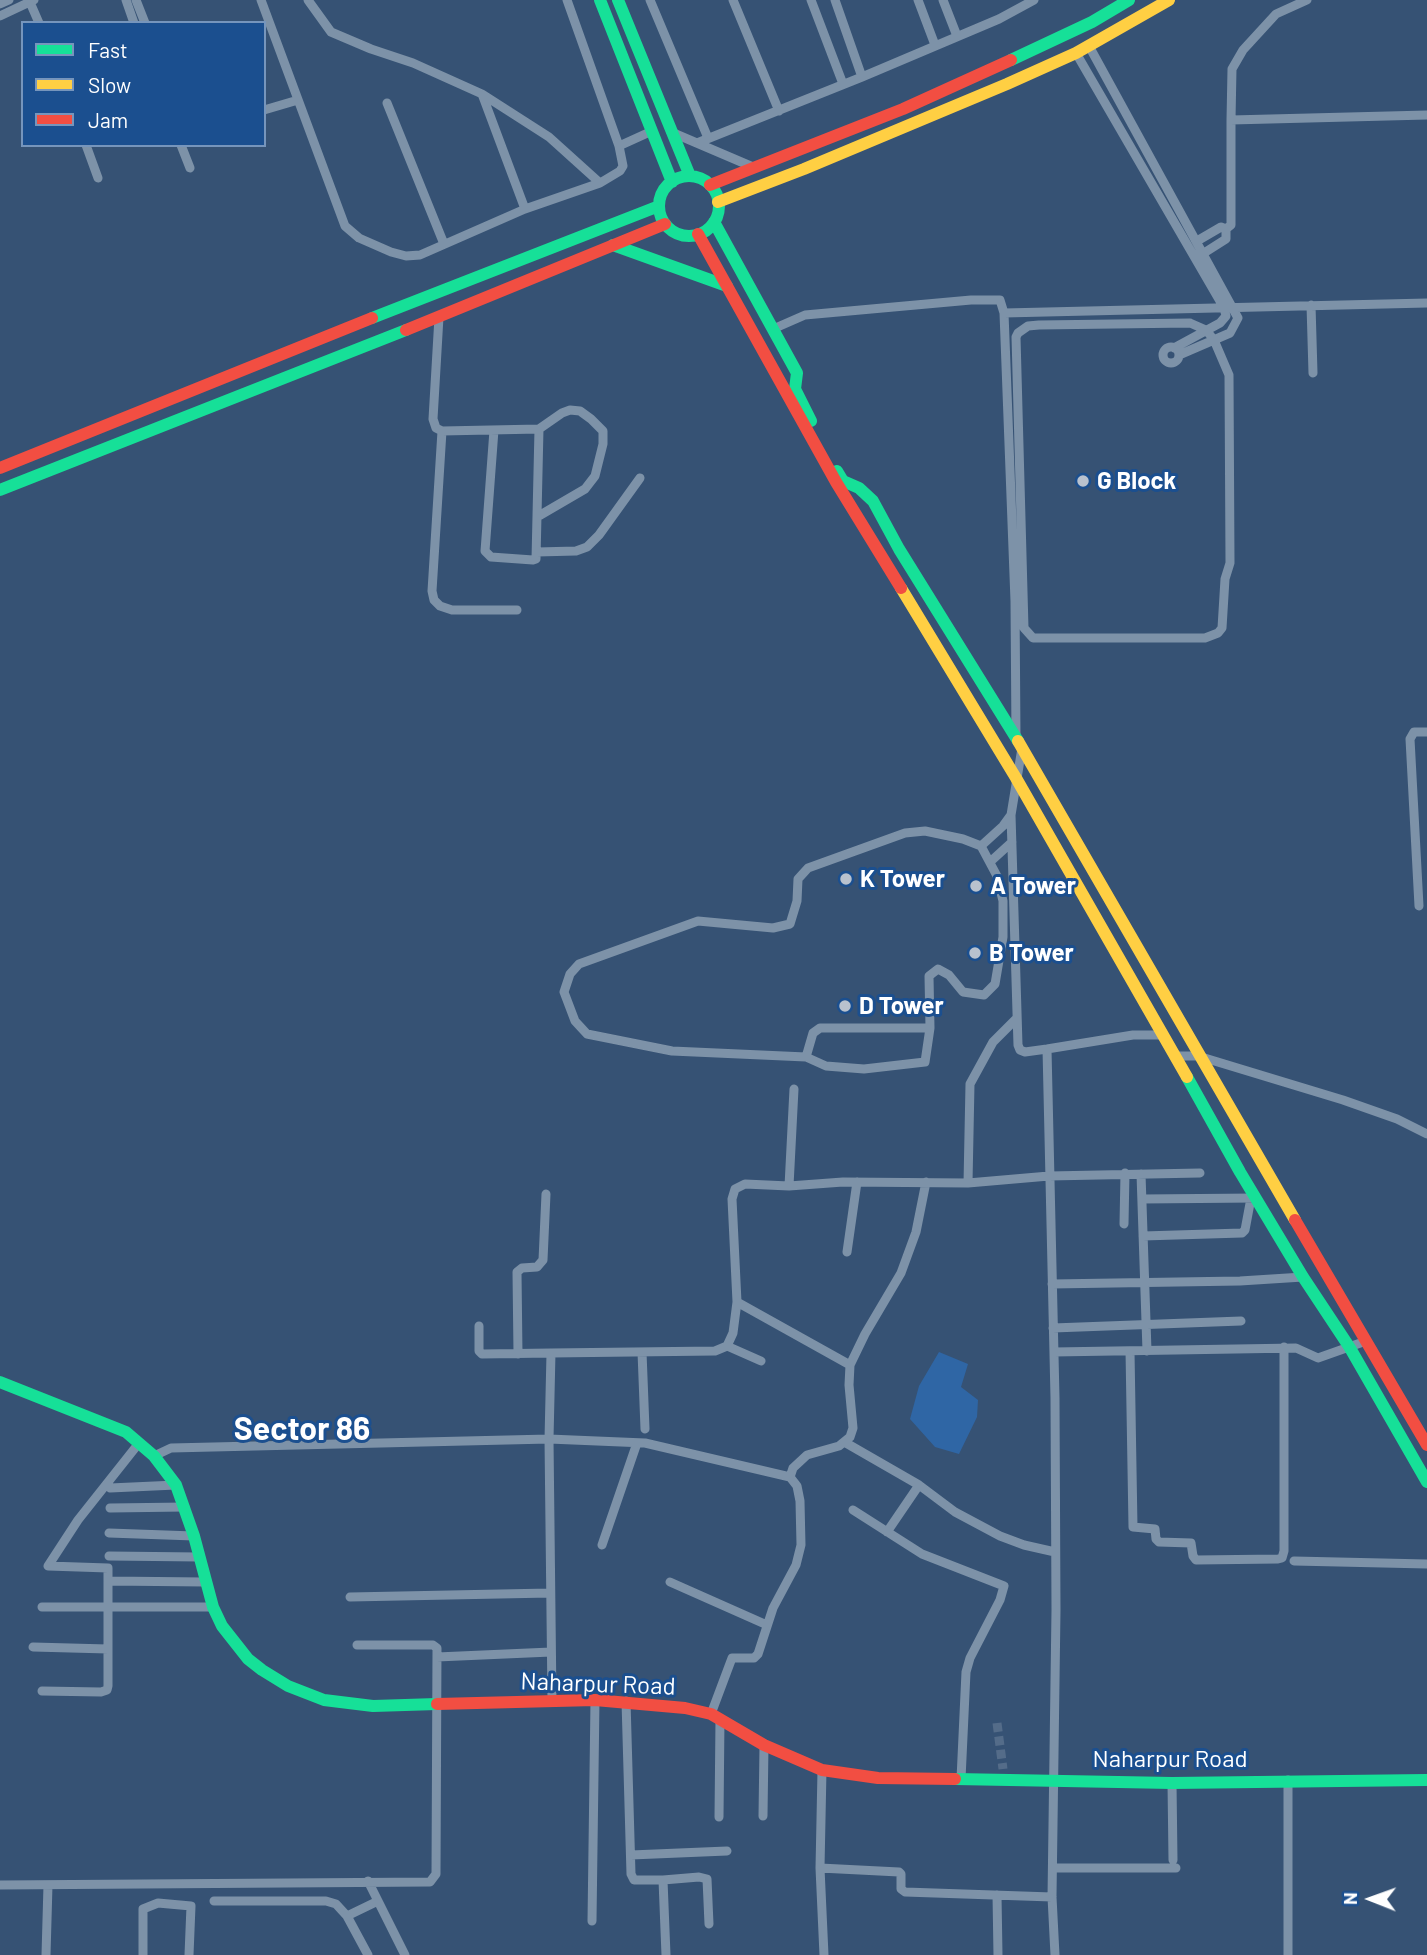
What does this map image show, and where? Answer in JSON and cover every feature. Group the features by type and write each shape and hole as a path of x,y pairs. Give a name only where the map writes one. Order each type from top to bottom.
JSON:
{"street":[{"path":"0,4 9,0"},
{"path":"126,0 133,21"},
{"path":"136,0 144,21"},
{"path":"261,0 345,226 349,232 391,252 407,256 420,255 525,209 600,183 620,172 623,166 619,146 567,0"},
{"path":"308,0 325,25 340,36 413,63 482,94 549,137 600,183"},
{"path":"600,0 672,182"},
{"path":"618,0 690,176"},
{"path":"650,0 708,138"},
{"path":"733,0 779,111"},
{"path":"811,0 843,84"},
{"path":"835,0 862,77"},
{"path":"918,0 935,46"},
{"path":"943,0 957,36"},
{"path":"710,185 903,109 1092,22 1129,0"},
{"path":"718,202 804,169 1076,53 1169,0"},
{"path":"1226,229 1231,225 1231,69 1243,50 1276,14 1307,0"},
{"path":"696,142 779,111 999,19 1028,1"},
{"path":"0,16 27,2 38,21"},
{"path":"830,47 849,40"},
{"path":"1076,53 1229,307 1238,318 1230,333 1176,352 1223,321 1229,307 1198,241 1089,46"},
{"path":"482,94 525,209"},
{"path":"266,109 298,100"},
{"path":"387,103 444,244"},
{"path":"1231,120 1427,115"},
{"path":"619,146 652,131"},
{"path":"671,131 753,167"},
{"path":"87,147 98,178"},
{"path":"182,147 190,168"},
{"path":"664,160 680,154"},
{"path":"714,222 698,234 680,234 665,224 659,206 665,188 681,177 690,176 698,177 710,185 718,202 714,222 797,373 795,389 843,481 859,488 873,501 899,549 1019,743 1198,1056 1427,1445"},
{"path":"0,468 396,308 659,206"},
{"path":"0,490 439,317 665,224"},
{"path":"1198,241 1220,227 1226,229"},
{"path":"1204,253 1226,239 1226,229"},
{"path":"698,234 836,482 1016,778 1164,1035 1253,1198 1350,1348 1427,1482"},
{"path":"613,245 727,286"},
{"path":"773,329 805,315 971,300 1000,300 1004,313 1019,743 1011,815 1018,1045 1020,1050 1025,1052 1124,1036 1164,1035"},
{"path":"1004,313 1427,303"},
{"path":"1311,305 1313,373"},
{"path":"396,308 406,330"},
{"path":"439,317 433,419 436,428 442,431 539,429 570,410 580,411 603,431 603,444 595,475 585,489 537,517"},
{"path":"1190,323 1206,330 1214,340 1229,375 1230,563 1225,579 1222,628 1218,633 1205,638 1033,638 1024,628 1018,333 1039,325 1190,323"},
{"path":"494,430 485,551 491,557 533,560 536,559 537,552 539,429"},
{"path":"442,431 432,591 434,600 440,606 452,610 517,610"},
{"path":"537,552 576,551 587,547 599,535 640,478"},
{"path":"1419,906 1410,739 1414,732 1427,732"},
{"path":"981,846 1011,815"},
{"path":"925,831 963,839 981,846 997,876 1003,901 1003,937 995,984 984,995 963,992 949,975 938,970 929,976 930,1028 925,1062 864,1069 826,1066 806,1057 672,1051 587,1034 575,1021 564,992 570,974 579,964 698,921 773,928 790,925 797,901 798,879 808,868 905,834 925,831"},
{"path":"990,862 1012,842"},
{"path":"968,1183 970,1084 993,1042 1017,1018"},
{"path":"806,1057 813,1033 820,1028 930,1028"},
{"path":"1047,1049 1054,1352 1052,1897 1055,1955"},
{"path":"1176,1056 1198,1056 1343,1100 1397,1119 1427,1134"},
{"path":"789,1186 793,1089"},
{"path":"1124,1224 1125,1173"},
{"path":"479,1326 479,1351 482,1354 715,1351 727,1346 733,1333 737,1302 732,1199 735,1189 745,1184 789,1186 857,1182 968,1183 1049,1176 1200,1173"},
{"path":"1141,1174 1147,1351"},
{"path":"847,1252 857,1182"},
{"path":"846,1443 853,1428 850,1365 864,1334 901,1273 916,1232 926,1182"},
{"path":"518,1354 517,1272 522,1268 537,1267 543,1261 546,1194"},
{"path":"1142,1199 1253,1198"},
{"path":"1143,1236 1242,1233 1253,1198"},
{"path":"1052,1284 1240,1281 1303,1277"},
{"path":"737,1302 850,1365"},
{"path":"1053,1328 1241,1321"},
{"path":"1054,1352 1284,1347 1302,1349 1318,1358 1366,1341"},
{"path":"727,1346 761,1361"},
{"path":"1130,1351 1133,1527 1154,1529 1159,1542 1191,1543 1196,1560 1278,1559 1282,1558 1284,1551 1284,1347"},
{"path":"642,1352 645,1429"},
{"path":"551,1353 549,1439 552,1701"},
{"name":"Naharpur Road","path":"0,1382 125,1432 154,1456 176,1485 185,1507 205,1582 222,1626 248,1659 288,1686 324,1700 373,1706 595,1700 685,1708 716,1717 787,1757 822,1770 878,1778 961,1779 1003,1774 1052,1779 1172,1783 1427,1780"},
{"path":"154,1456 170,1448 549,1439 637,1443 790,1477 797,1486 800,1501 799,1556 767,1625 757,1657 736,1657 729,1661 716,1717 719,1817"},
{"path":"42,1691 107,1690 108,1568 48,1566 78,1520 139,1443"},
{"path":"602,1545 637,1443"},
{"path":"790,1477 793,1468 807,1455 846,1443 919,1485 955,1512 1000,1536 1055,1552"},
{"path":"110,1488 176,1485"},
{"path":"887,1532 919,1485"},
{"path":"110,1508 185,1507"},
{"path":"853,1510 922,1554 1004,1586 966,1672 961,1779"},
{"path":"109,1533 194,1536"},
{"path":"109,1556 199,1557"},
{"path":"1294,1561 1427,1564"},
{"path":"108,1581 205,1582"},
{"path":"670,1582 767,1625"},
{"path":"350,1597 550,1593"},
{"path":"42,1607 213,1607"},
{"path":"0,1885 368,1881 426,1883 434,1879 437,1648 433,1644 357,1645"},
{"path":"33,1647 108,1649"},
{"path":"437,1657 551,1651"},
{"path":"592,1921 595,1700"},
{"path":"626,1701 631,1874 634,1880 699,1877 707,1879 709,1924"},
{"path":"763,1816 764,1745"},
{"path":"822,1770 820,1868 824,1955"},
{"path":"1288,1780 1288,1955"},
{"path":"1053,1868 1175,1864 1172,1783"},
{"path":"631,1855 727,1851"},
{"path":"820,1868 899,1872 901,1889 905,1892 1052,1897"},
{"path":"663,1880 666,1955"},
{"path":"368,1881 405,1955"},
{"path":"46,1955 48,1885"},
{"path":"997,1895 998,1955"},
{"path":"214,1901 326,1901 336,1904 347,1916 368,1955"},
{"path":"347,1916 378,1901"},
{"path":"143,1955 143,1909 158,1903 191,1906 189,1955"}],"shaded area":[{"path":"939,1352 968,1364 961,1387 978,1400 977,1417 959,1454 935,1447 910,1419 919,1386"}],"tunnel":[{"path":"997,1723 1003,1769"}],"traffic: fast":[{"path":"600,0 672,182"},
{"path":"618,0 690,176"},
{"path":"1011,60 1092,22 1129,0"},
{"path":"689,176 710,185 719,206 710,227 689,236 668,227 659,206 668,185 689,176"},
{"path":"372,318 659,206"},
{"path":"714,222 797,373 795,389 811,421"},
{"path":"613,245 727,286"},
{"path":"0,490 406,330"},
{"path":"837,471 843,481 859,488 873,501 899,549 1018,741"},
{"path":"1187,1077 1240,1172 1303,1277 1350,1348 1427,1482"},
{"path":"0,1382 126,1432 154,1456 176,1485 194,1536 213,1607 222,1626 248,1659 262,1670 288,1686 324,1700 373,1706 437,1704"},
{"path":"955,1779 1172,1783 1427,1780"}],"traffic: slow":[{"path":"718,202 1007,84 1076,53 1169,0"},
{"path":"901,588 1016,778 1187,1077"},
{"path":"1018,741 1295,1220"}],"traffic: jam":[{"path":"710,185 903,109 1011,60"},
{"path":"406,330 665,224"},
{"path":"698,234 836,482 901,588"},
{"path":"0,468 372,318"},
{"path":"1295,1220 1427,1445"},
{"path":"437,1704 595,1700 685,1708 711,1714 764,1745 822,1770 878,1778 955,1779"}],"place":[{"name":"G Block","path":"1083,481"},
{"name":"K Tower","path":"846,879"},
{"name":"A Tower","path":"976,886"},
{"name":"B Tower","path":"975,953"},
{"name":"D Tower","path":"845,1006"}],"district":[{"name":"Sector 86","path":"302,1429"}]}
